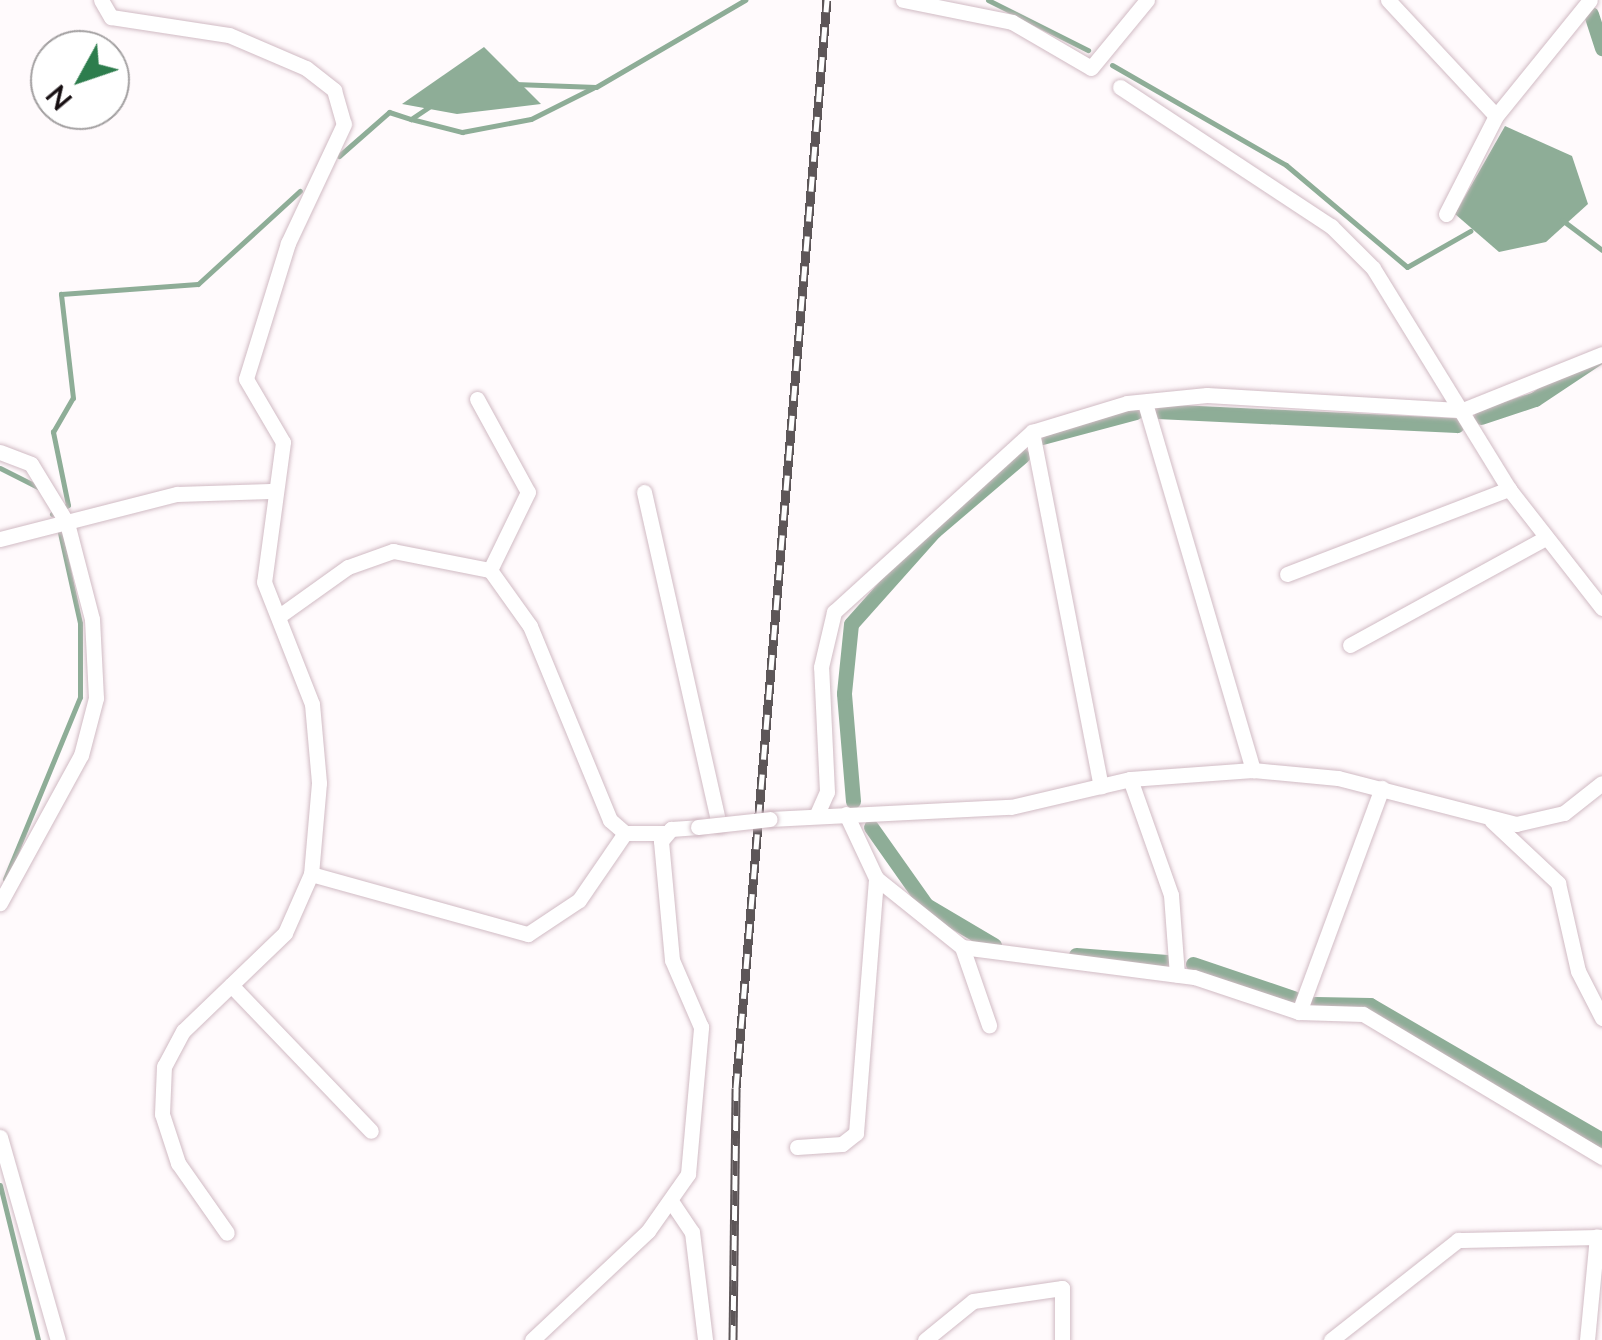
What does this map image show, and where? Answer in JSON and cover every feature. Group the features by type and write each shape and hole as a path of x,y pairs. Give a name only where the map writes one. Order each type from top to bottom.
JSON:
{"street":[{"path":"102,0 112,17 229,35 306,68 334,90 344,124 288,243 246,379 283,442 270,491 264,582 282,614 312,704 319,783 311,874 285,933 183,1031 164,1066 162,1114 178,1162 226,1233"},
{"path":"904,0 1012,22 1091,68 1147,0"},
{"path":"1388,0 1496,116"},
{"path":"1446,214 1496,116 1590,0"},
{"path":"1120,87 1331,226 1372,268 1509,488 1544,539 1602,608"},
{"path":"817,814 826,792 821,667 834,612 1032,432 1145,403 1207,395 1463,410 1602,354"},
{"path":"478,399 528,492 490,570"},
{"path":"1145,403 1252,770"},
{"path":"1032,432 1101,786"},
{"path":"0,452 31,464 66,522 92,619 96,698 80,756 0,903"},
{"path":"1287,574 1509,488"},
{"path":"0,538 177,494 270,491"},
{"path":"644,492 719,825"},
{"path":"1350,645 1544,539"},
{"path":"282,614 348,567 393,551 490,570 530,626 599,802 626,832 666,833 817,814 1011,807 1130,778 1252,770 1382,788 1516,824 1564,813 1602,782"},
{"path":"1130,778 1171,896 1176,975"},
{"path":"1299,1012 1382,788"},
{"path":"846,814 876,878 962,947 1176,975 1299,1012 1363,1014 1394,1026 1602,1157"},
{"path":"1489,818 1558,883 1578,971 1602,1018"},
{"path":"311,874 528,934 579,900 626,832"},
{"path":"532,1340 673,1204 694,1146 701,1028 672,960 666,833"},
{"path":"797,1147 842,1144 856,1133 876,878"},
{"path":"962,947 989,1025"},
{"path":"231,985 371,1131"},
{"path":"0,1137 58,1340"},
{"path":"673,1204 692,1232 706,1340"},
{"path":"1331,1340 1458,1240 1599,1237 1587,1340"},
{"path":"925,1340 973,1301 1062,1288 1062,1340"}],"shaded area":[{"path":"484,47 541,104 457,114 402,104"},
{"path":"1505,126 1572,156 1588,204 1546,242 1499,252 1455,214"}],"waterway":[{"path":"515,84 596,87 745,0"},
{"path":"988,0 1088,50"},
{"path":"1591,14 1602,48"},
{"path":"1112,65 1286,165 1407,267 1470,231"},
{"path":"411,119 462,132 531,119 593,88"},
{"path":"339,156 389,112 411,119 429,107"},
{"path":"52,514 68,505 53,432 73,398 61,294 198,284 300,191"},
{"path":"1562,220 1602,250"},
{"path":"1481,417 1535,399 1601,355"},
{"path":"1157,411 1457,425"},
{"path":"1042,437 1136,412"},
{"path":"853,801 844,693 851,624 934,531 1022,456"},
{"path":"0,468 40,488"},
{"path":"5,879 80,697 80,623 59,528"},
{"path":"871,827 926,905 994,945"},
{"path":"1076,955 1167,962"},
{"path":"1193,964 1293,998"},
{"path":"1315,1004 1370,1005 1602,1140"},
{"path":"0,1185 38,1340"}],"railway":[{"path":"733,1340 736,1088 827,0"}]}
